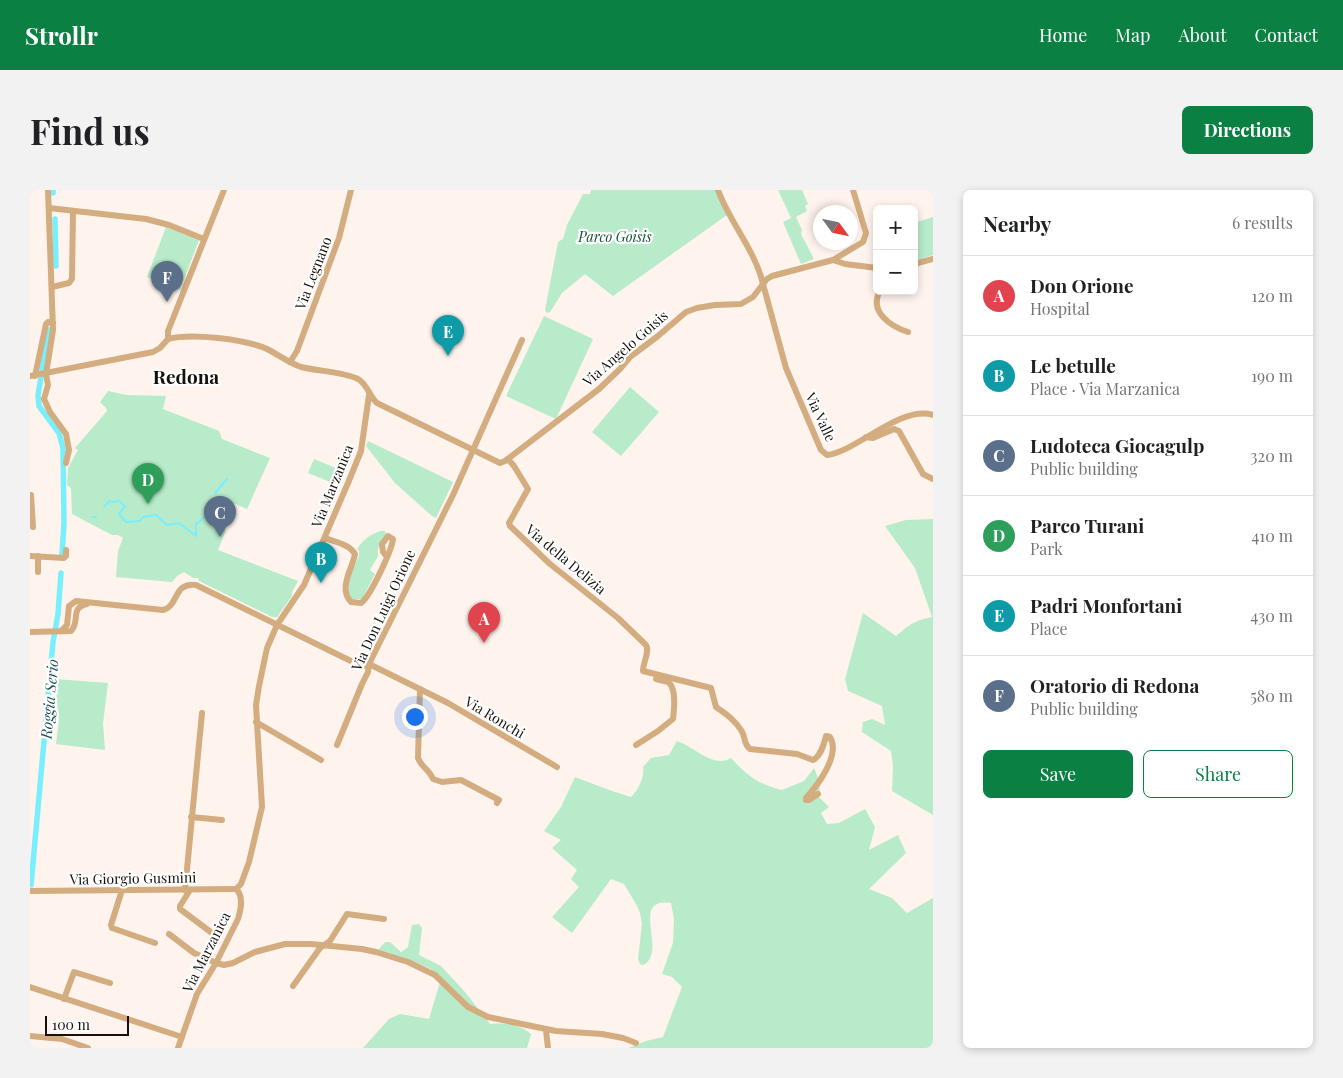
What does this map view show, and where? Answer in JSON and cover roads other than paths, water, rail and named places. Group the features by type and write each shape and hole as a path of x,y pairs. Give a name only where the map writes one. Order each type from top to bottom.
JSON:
{"street":[{"path":"48,190 53,323 46,374 48,385 44,399 46,406 66,434 69,450 66,463"},
{"path":"53,323 48,322 46,324 34,376 153,352 160,348 168,339 168,331 224,190"},
{"name":"Via Legnano","path":"290,362 297,352 339,238 351,190"},
{"path":"718,190 726,211 756,265 763,284"},
{"path":"833,260 863,242 866,236 853,190"},
{"path":"49,208 146,219 169,225 204,239"},
{"path":"52,287 70,283 72,279 72,211"},
{"path":"918,263 933,259"},
{"path":"833,260 845,264 873,268"},
{"name":"Via Angelo Goisis","path":"508,459 599,389 630,357 686,312 715,305 741,304 753,297 767,279 772,276 833,260"},
{"name":"Via Valle","path":"763,284 786,368 820,450 830,455 866,437 873,438 894,429 899,431 923,474 933,479"},
{"path":"878,295 877,299 881,313 891,325 908,332"},
{"path":"168,339 189,337 235,340 266,349 301,367 355,378 366,386 370,395 377,403 498,463 508,459"},
{"path":"473,451 522,340"},
{"name":"Via Marzanica","path":"178,1048 197,994 216,963 241,911 240,894 236,888 241,884 249,862 262,807 256,705 267,648 277,624 300,592 360,451 370,395"},
{"path":"866,437 896,421 922,413 933,415"},
{"name":"Via Don Luigi Orione","path":"337,745 368,672 369,664 473,451"},
{"name":"Via della Delizia","path":"508,459 528,489 509,523 510,526 550,564 613,614 646,645 648,650 643,671"},
{"path":"31,499 33,526"},
{"path":"324,538 347,546 355,554 347,581 346,593 352,602 361,603 365,600 387,557"},
{"path":"30,556 64,558 66,550"},
{"path":"38,556 38,572"},
{"path":"30,632 59,631 67,633 75,627 77,608 91,603 162,610 170,605 180,589 189,584 196,585 357,664 364,666 369,664"},
{"path":"357,664 364,676 362,684"},
{"name":"Via Ronchi","path":"369,664 448,703 557,767"},
{"path":"636,744 672,721 674,712 671,685 646,676 643,671"},
{"path":"643,671 711,688 716,707 728,715 742,731 746,746 750,749 797,754 813,760 817,758 825,737 828,736 833,742 832,755 824,775 806,800 818,794"},
{"path":"420,689 418,743 420,763 430,772 433,780 442,782 461,780 499,800 498,803"},
{"path":"202,713 191,817 187,890 180,909 212,933"},
{"path":"256,722 320,760"},
{"path":"191,817 222,820"},
{"name":"Via Giorgio Gusmini","path":"30,891 236,888"},
{"path":"122,890 111,925 112,928 154,943"},
{"path":"293,986 320,948 330,941 347,914 384,919"},
{"path":"169,934 194,953 216,963 227,965 254,952 285,944 311,944 362,949 408,962 435,975 468,1007 488,1017 546,1030 602,1034 623,1038 636,1043"},
{"path":"64,999 74,972 110,983"},
{"path":"30,987 182,1037"},
{"path":"546,1030 548,1048"},
{"path":"30,1036 62,1039 88,1048"}],"waterway":[{"name":"Roggia Serio","path":"55,219 56,266"},
{"name":"Roggia Serio","path":"49,330 38,395 39,406 59,433 63,448 64,523 62,554"},
{"path":"215,493 227,479"},
{"path":"104,507 109,501 115,502 118,500 125,506 119,514 126,522 140,521 143,517 156,515 167,525 179,523 196,536 196,524 206,516"},
{"name":"Roggia Serio","path":"31,885 61,573"}],"place":[{"name":"Oratorio di Redona","path":"167,302"},
{"name":"Padri Monfortani","path":"448,356"},
{"name":"Parco Turani","path":"148,504"},
{"name":"Ludoteca Giocagulp","path":"220,537"},
{"name":"Le betulle","path":"321,583"},
{"name":"Don Orione","path":"484,643"}],"district":[{"name":"Redona","path":"186,376"}],"park label":[{"name":"Parco Goisis","path":"615,236"}]}
